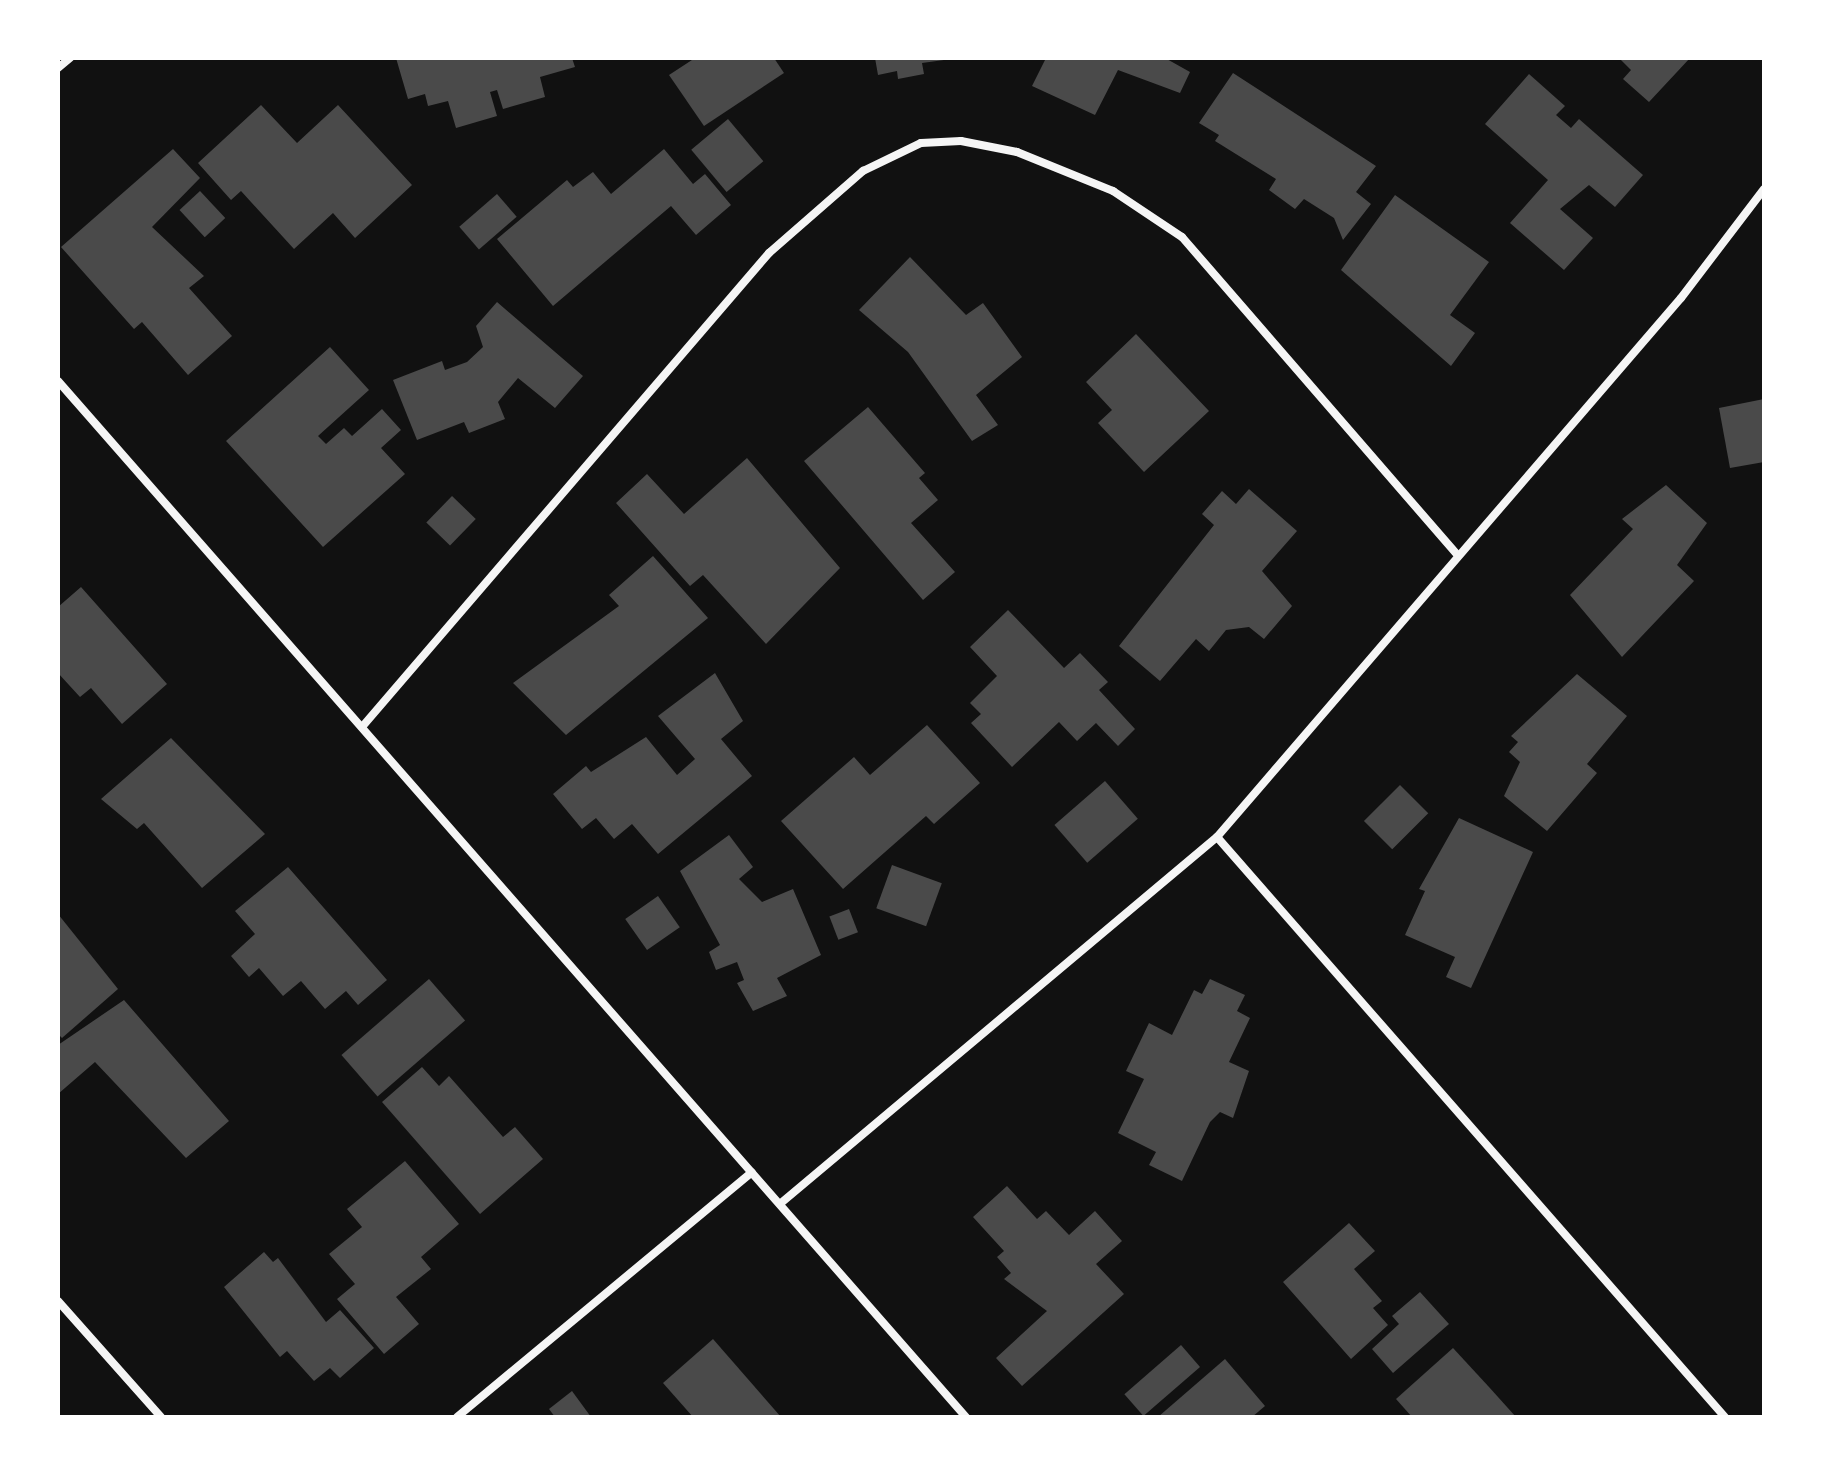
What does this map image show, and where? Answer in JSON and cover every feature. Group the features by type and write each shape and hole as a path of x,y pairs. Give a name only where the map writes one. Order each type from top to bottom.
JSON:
{"street":[{"path":"58,68 70,58"},
{"path":"362,727 769,253 863,171 921,143 961,141 1017,152 1113,191 1182,237 1456,553"},
{"path":"781,1203 1217,837 1456,553 1681,298 1764,189"},
{"path":"58,381 966,1417"},
{"path":"1217,837 1725,1417"},
{"path":"457,1417 752,1172"},
{"path":"58,1301 161,1417"}],"building":[{"path":"396,58 572,58 575,67 540,77 545,97 503,109 497,90 490,92 497,116 456,128 448,101 428,106 425,94 408,99"},
{"path":"695,58 774,58 784,73 704,126 669,75"},
{"path":"875,58 944,60 922,63 924,74 898,79 897,71 878,75"},
{"path":"1046,58 1165,58 1190,72 1180,93 1118,70 1095,115 1032,86"},
{"path":"1619,58 1690,58 1649,102 1623,79 1631,70"},
{"path":"1233,73 1376,166 1356,192 1371,204 1343,240 1334,218 1304,199 1295,209 1269,190 1276,179 1215,141 1219,135 1199,123"},
{"path":"1529,74 1565,106 1556,115 1571,128 1579,119 1643,175 1615,207 1589,185 1560,209 1593,238 1564,270 1510,223 1548,180 1485,124"},
{"path":"261,105 297,143 338,105 412,185 355,238 333,213 294,249 241,191 231,200 198,163"},
{"path":"728,119 763,161 727,192 691,150"},
{"path":"173,149 200,178 152,227 204,276 189,288 232,336 188,375 142,322 134,329 61,247"},
{"path":"664,149 693,184 705,174 731,205 696,235 671,206 553,306 497,239 567,180 573,187 593,172 611,194"},
{"path":"200,191 225,218 205,237 180,210"},
{"path":"497,194 517,217 479,249 459,227"},
{"path":"1395,195 1489,262 1450,315 1475,333 1451,366 1341,270"},
{"path":"910,257 966,315 983,303 1022,357 976,395 998,425 972,441 908,352 859,310"},
{"path":"497,302 583,376 555,408 518,378 498,402 505,419 469,433 464,422 417,440 393,380 442,361 445,370 467,362 483,347 476,326"},
{"path":"1136,334 1209,411 1144,472 1098,423 1112,410 1086,382"},
{"path":"330,347 369,390 318,436 326,444 344,428 352,436 382,409 401,430 381,448 405,474 323,547 226,441"},
{"path":"1764,399 1764,462 1730,468 1719,408"},
{"path":"868,407 925,473 919,478 938,500 911,523 955,572 923,600 804,461"},
{"path":"747,458 840,568 766,644 703,575 690,586 616,503 647,474 684,514"},
{"path":"1666,485 1707,523 1677,565 1694,581 1622,657 1570,595 1633,529 1622,519"},
{"path":"1249,489 1297,531 1262,571 1292,606 1264,639 1249,627 1226,630 1209,651 1196,639 1160,681 1119,646 1214,525 1202,514 1222,491 1236,504"},
{"path":"452,496 476,519 450,546 426,523"},
{"path":"653,556 708,618 566,735 513,683 619,606 609,595"},
{"path":"81,587 167,684 122,724 91,688 80,697 58,673 58,607"},
{"path":"1008,610 1064,668 1080,653 1108,682 1099,690 1135,729 1118,746 1096,723 1077,741 1059,722 1012,767 971,723 981,714 970,703 997,676 970,647"},
{"path":"715,673 743,721 721,739 752,776 658,854 632,824 614,839 596,818 582,829 553,794 586,766 591,772 646,737 677,775 695,759 658,716"},
{"path":"1577,674 1627,716 1587,764 1597,773 1547,831 1504,796 1520,762 1509,752 1518,742 1511,736"},
{"path":"927,725 980,783 934,824 926,816 843,889 781,821 854,757 870,775"},
{"path":"171,738 265,834 202,888 144,823 137,829 101,799"},
{"path":"1105,781 1138,819 1087,863 1054,825"},
{"path":"1400,785 1428,813 1392,849 1364,821"},
{"path":"1459,818 1533,852 1471,988 1446,977 1455,957 1405,935 1425,891 1419,889"},
{"path":"729,835 753,867 739,879 762,902 793,889 821,955 777,978 787,996 753,1011 737,983 744,980 737,962 716,970 709,952 720,945 680,871"},
{"path":"892,865 942,883 926,926 876,908"},
{"path":"288,867 387,980 358,1005 346,991 325,1009 301,981 283,996 259,968 249,977 231,956 255,934 235,911"},
{"path":"658,896 680,927 647,950 625,919"},
{"path":"849,909 858,932 838,940 829,917"},
{"path":"58,914 118,989 62,1038 58,1034"},
{"path":"429,979 465,1021 378,1097 341,1055"},
{"path":"1210,979 1245,995 1237,1011 1250,1018 1229,1062 1249,1071 1233,1118 1220,1112 1210,1122 1182,1181 1149,1165 1156,1152 1118,1133 1144,1079 1126,1071 1149,1023 1172,1035 1194,990 1202,994"},
{"path":"124,1000 229,1121 186,1158 95,1062 58,1094 58,1045"},
{"path":"422,1067 439,1086 449,1076 503,1137 515,1127 543,1159 480,1214 382,1102"},
{"path":"405,1161 459,1224 421,1257 431,1269 396,1297 419,1324 384,1354 337,1299 355,1284 329,1254 362,1227 347,1209"},
{"path":"1007,1186 1037,1219 1046,1211 1069,1235 1095,1211 1122,1241 1096,1264 1124,1294 1022,1386 996,1358 1047,1311 1004,1279 1011,1273 997,1257 1004,1251 973,1217"},
{"path":"1349,1223 1375,1251 1354,1269 1382,1301 1373,1308 1388,1325 1351,1359 1283,1282"},
{"path":"264,1252 273,1262 278,1258 326,1322 340,1310 374,1348 340,1378 330,1368 314,1381 287,1351 280,1357 224,1287"},
{"path":"1420,1292 1449,1324 1393,1373 1372,1349 1399,1324 1392,1316"},
{"path":"713,1339 781,1417 693,1417 663,1383"},
{"path":"1181,1345 1200,1367 1143,1416 1124,1394"},
{"path":"1453,1348 1516,1417 1412,1417 1396,1399"},
{"path":"1225,1359 1265,1406 1252,1417 1158,1417"},
{"path":"572,1391 591,1417 555,1417 549,1409"}]}
